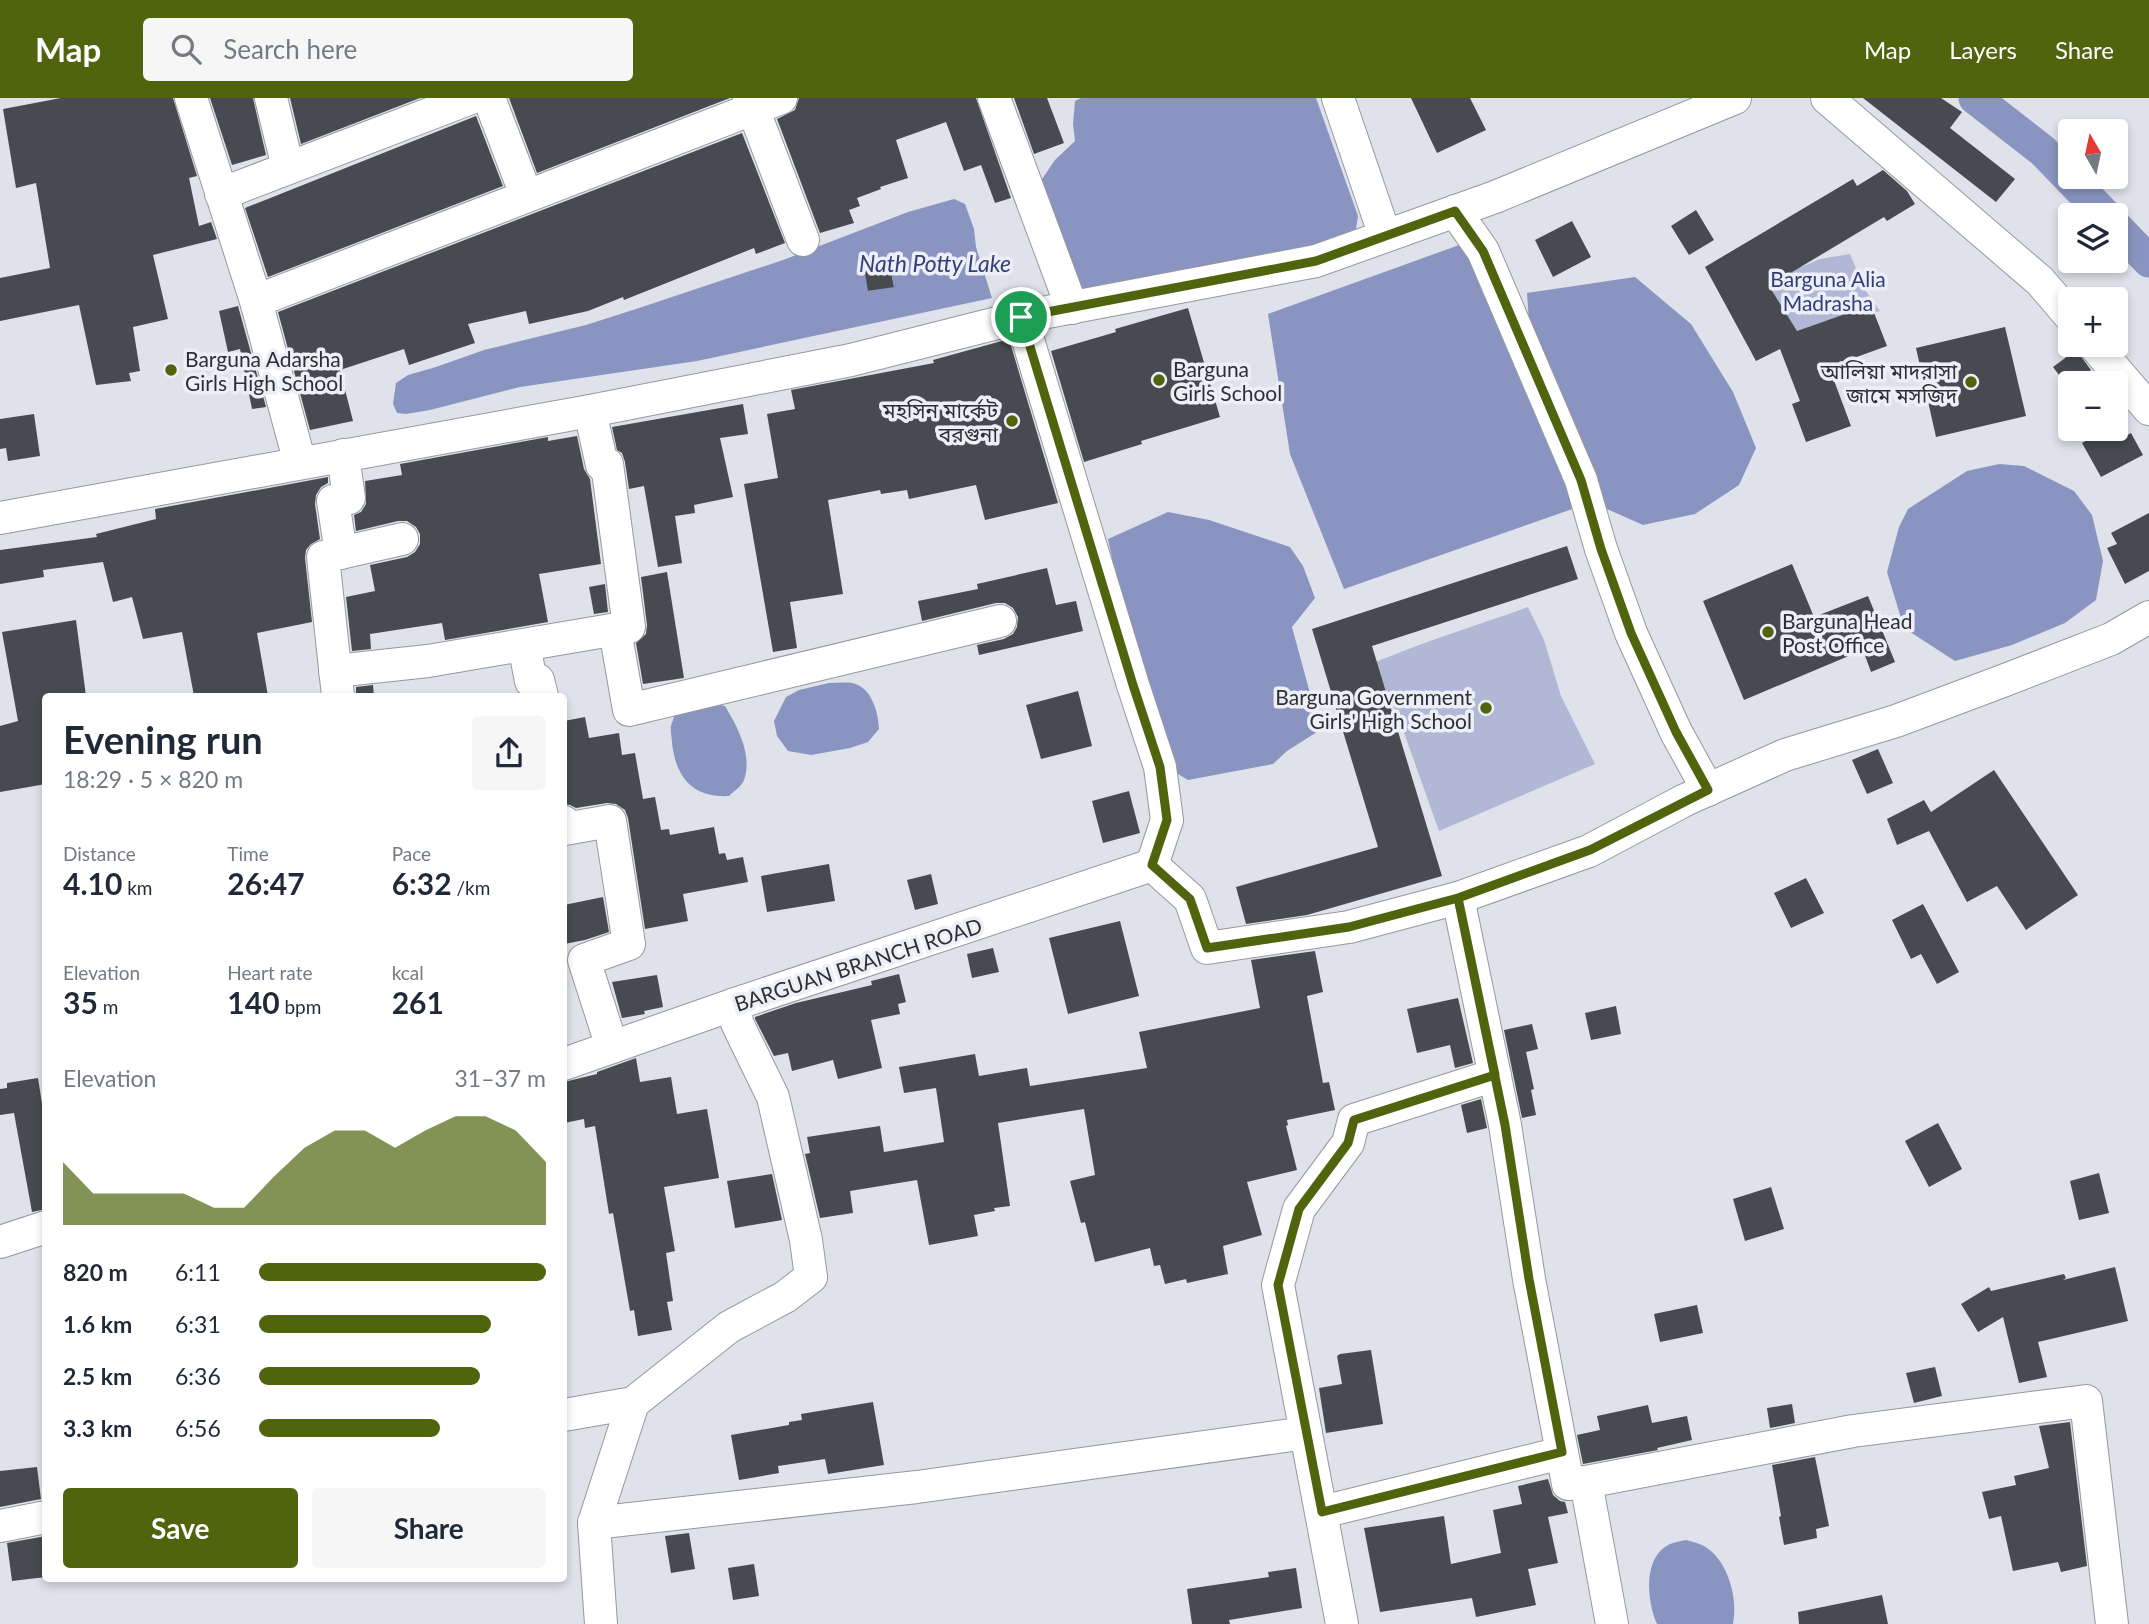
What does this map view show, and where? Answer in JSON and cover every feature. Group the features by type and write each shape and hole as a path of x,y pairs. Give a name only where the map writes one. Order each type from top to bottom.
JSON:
{"street":[{"path":"191,98 256,300 300,463"},
{"path":"271,98 288,168"},
{"path":"221,194 471,98"},
{"path":"489,98 526,195"},
{"path":"994,98 1073,308"},
{"path":"1338,98 1385,236"},
{"path":"0,518 590,411 851,360 1021,317 1316,261 1495,197 1735,98"},
{"path":"1827,98 2040,281 2058,302"},
{"path":"256,300 761,102 803,240"},
{"path":"1455,211 1483,251 1581,480 1601,549 1631,633 1676,732 1708,790"},
{"path":"1021,317 1160,767 1167,820 1152,865 1190,899 1207,948 1349,927 1458,898 1590,850 1708,790 1785,755 1896,721 2111,639 2149,617"},
{"path":"2104,357 2149,409"},
{"path":"402,539 323,557 336,684 428,661 629,628 607,464 602,464 590,411"},
{"path":"341,553 333,501 349,498 343,455"},
{"path":"615,630 629,710 1000,621"},
{"path":"524,645 531,681 538,680 541,693"},
{"path":"567,829 610,821 629,944 584,960 612,1047"},
{"name":"BARGUAN BRANCH ROAD","path":"567,1063 1152,865"},
{"path":"1458,898 1505,1125 1529,1279 1567,1484 1853,1430 2086,1401 2112,1624"},
{"path":"567,1414 633,1403 729,1327 785,1297 810,1277 806,1240 773,1097 737,1023 735,1004"},
{"path":"1342,1624 1278,1285 1299,1209 1348,1143 1354,1120 1495,1075"},
{"path":"0,1242 42,1228"},
{"path":"601,1624 594,1523 633,1403"},
{"path":"594,1523 917,1487 1306,1433"},
{"path":"1322,1512 1562,1452"},
{"path":"1586,1482 1612,1624"},
{"path":"0,1526 42,1518"}],"green space":[{"name":"Barguna Alia Madrasha","path":"1850,254 1865,290 1880,311 1836,322 1788,339 1764,283 1820,259"},
{"path":"1528,607 1544,640 1561,696 1595,764 1439,831 1397,713 1371,664"}],"water":[{"path":"1081,98 1316,98 1358,216 1355,236 1091,297 1079,289 1040,182 1055,160 1075,141 1075,101"},
{"name":"Nath Potty Lake","path":"954,199 965,204 992,298 697,361 520,387 430,410 397,413 393,404 396,383 408,375 484,350 586,325 639,308 783,260 908,212","holes":["889,262 894,286 869,291 864,267"]},
{"path":"1462,244 1575,508 1344,589 1290,454 1268,314"},
{"path":"1635,277 1691,324 1733,392 1756,448 1739,485 1695,514 1643,525 1607,509 1529,322 1527,293"},
{"path":"1999,464 2024,466 2074,491 2092,515 2103,561 2096,600 2065,623 2012,645 1955,661 1904,628 1887,572 1899,527 1908,509 1967,471"},
{"path":"1168,512 1209,520 1290,547 1303,566 1315,598 1292,627 1320,730 1287,751 1273,764 1188,780 1173,771 1130,643 1108,539"},
{"path":"829,683 852,683 865,689 873,701 879,729 868,742 850,748 811,755 788,751 777,736 774,721 786,697 799,690"},
{"path":"696,700 725,706 742,741 747,761 744,780 729,796 716,796 696,789 688,783 677,766 671,726 678,705"},
{"path":"1686,1540 1705,1547 1721,1563 1733,1593 1733,1624 1657,1624 1649,1592 1651,1569 1661,1550 1670,1544"}],"building":[{"path":"61,98 173,98 197,176 189,178 199,226 211,222 217,239 153,255 168,319 133,327 140,371 129,373 131,381 96,385 79,305 0,321 0,278 50,268 36,183 16,188 3,109"},
{"path":"210,98 253,98 266,155 232,165"},
{"path":"290,98 420,98 301,144"},
{"path":"509,98 730,98 537,173"},
{"path":"799,98 976,98 1011,198 995,203 981,165 964,171 946,122 896,140 908,178 857,198 860,206 849,210 854,223 820,233 777,119 795,110"},
{"path":"1014,98 1047,98 1064,143 1034,154"},
{"path":"1411,98 1470,98 1486,130 1437,153"},
{"path":"1863,98 1941,98 1962,112 1950,128 2015,179 1996,202"},
{"path":"476,116 503,186 268,277 245,208"},
{"path":"742,133 785,243 756,254 754,248 624,300 623,297 588,311 529,324 526,311 468,324 475,343 409,365 404,349 340,370 353,421 310,430 278,312"},
{"path":"1883,170 1907,191 1915,204 1887,221 1884,217 1769,286 1797,331 1871,305 1887,346 1829,367 1851,426 1806,442 1792,404 1800,401 1780,349 1756,361 1705,267 1853,179 1857,186"},
{"path":"1696,210 1714,240 1689,255 1671,226"},
{"path":"1572,221 1591,257 1553,277 1535,240"},
{"path":"889,262 894,287 868,291 864,267"},
{"path":"238,306 266,407 252,409 240,349 228,352 219,311"},
{"path":"1188,308 1220,417 1084,462 1051,351"},
{"name":"আলিয়া মাদরাসা জামে মসজিদ","path":"2005,327 2026,416 1936,437 1916,348"},
{"path":"1009,339 1058,503 985,520 976,485 909,499 907,490 881,494 880,490 828,500 843,594 790,602 797,648 773,652 744,484 778,478 767,414 795,409 791,390 934,363 933,360"},
{"path":"2067,357 2081,357 2091,370 2058,371 2058,374 2053,367"},
{"path":"743,404 748,434 720,438 733,497 694,505 695,513 675,516 682,563 658,567 644,486 629,489 625,462 622,453 617,450 612,427"},
{"path":"34,414 40,456 8,461 6,448 0,449 0,419"},
{"path":"2131,433 2143,455 2101,477 2082,443 2128,441 2128,435"},
{"path":"577,436 584,469 590,479 601,564 539,574 548,622 445,640 442,623 370,634 371,649 352,651 346,597 375,591 370,565 407,557 415,552 420,544 420,534 416,527 407,521 356,531 354,515 361,512 366,504 365,481 402,475 400,464 548,437 548,441"},
{"path":"328,477 328,483 321,487 316,495 320,539 306,550 305,558 312,622 257,633 267,693 193,693 182,632 143,639 132,597 113,602 103,562 43,570 44,577 0,584 0,550 97,537 96,534 156,519 155,509"},
{"path":"2149,513 2149,571 2125,584 2107,548 2117,544 2111,533"},
{"path":"1567,546 1578,579 1372,646 1442,876 1307,915 1246,924 1236,887 1378,847 1312,629"},
{"name":"Barguna Head Post Office","path":"1792,564 1814,617 1868,596 1895,662 1871,672 1863,650 1744,700 1703,601"},
{"path":"1047,568 1056,605 1076,601 1083,631 979,655 977,645 1004,639 1013,634 1018,617 1013,608 1005,603 996,603 922,621 918,601 978,589 977,584"},
{"path":"667,572 684,678 643,684 636,643 646,634 647,625 641,577"},
{"path":"605,584 608,612 594,614 589,587"},
{"path":"76,620 86,693 42,693 42,785 0,792 0,726 18,721 2,632"},
{"path":"373,685 374,693 356,693 356,687"},
{"path":"1078,691 1092,746 1041,759 1026,705"},
{"path":"585,717 589,738 619,733 622,755 635,753 643,799 655,797 661,830 669,829 670,835 714,827 719,854 725,853 727,860 743,857 748,882 683,894 688,921 645,929 625,810 616,804 607,803 576,808 567,804 567,720"},
{"path":"1878,749 1893,783 1867,794 1852,760"},
{"path":"1994,770 2078,895 2026,930 1997,886 1967,902 1929,831 1897,845 1887,819 1924,800 1931,812"},
{"path":"1129,791 1140,833 1103,843 1092,801"},
{"path":"829,864 835,901 767,912 761,876"},
{"path":"931,874 938,904 915,910 907,880"},
{"path":"1806,878 1824,913 1791,928 1774,893"},
{"path":"603,897 609,932 567,943 567,904"},
{"path":"1923,904 1959,972 1937,984 1921,954 1911,959 1892,920"},
{"path":"1120,921 1139,996 1068,1014 1049,938"},
{"path":"993,948 999,972 972,978 967,954"},
{"path":"1315,951 1323,992 1307,996 1323,1083 1329,1082 1335,1110 1287,1120 1286,1126 1297,1170 1247,1182 1262,1235 1223,1246 1228,1274 1187,1283 1186,1279 1165,1284 1160,1265 1154,1266 1150,1248 1095,1262 1085,1222 1081,1223 1070,1181 1095,1175 1084,1109 998,1123 1010,1206 974,1215 978,1236 929,1245 917,1180 850,1191 853,1213 820,1218 805,1154 810,1153 807,1137 880,1126 884,1152 944,1142 936,1088 904,1093 899,1067 975,1054 979,1076 1027,1068 1030,1086 1147,1068 1139,1032 1260,1008 1251,960"},
{"path":"899,974 906,1002 898,1004 900,1014 871,1020 882,1068 838,1079 833,1060 792,1071 788,1053 774,1056 755,1019 796,1003 872,985 871,981"},
{"path":"657,975 663,1007 622,1018 612,982"},
{"path":"1458,998 1473,1063 1455,1068 1450,1045 1417,1053 1407,1009"},
{"path":"1616,1006 1621,1034 1591,1040 1585,1013"},
{"path":"1532,1024 1538,1049 1526,1052 1534,1089 1531,1090 1536,1115 1522,1118 1504,1030"},
{"path":"636,1058 640,1082 671,1077 677,1114 707,1109 719,1178 664,1187 675,1251 666,1253 673,1301 667,1302 672,1330 638,1336 634,1310 630,1311 613,1213 609,1214 595,1126 585,1128 584,1119 567,1122 567,1081"},
{"path":"38,1078 42,1104 42,1210 32,1212 14,1113 0,1115 0,1089 7,1088 7,1083"},
{"path":"1481,1099 1487,1128 1467,1133 1461,1105"},
{"path":"1938,1123 1962,1169 1929,1187 1905,1141"},
{"path":"2099,1173 2109,1213 2079,1220 2070,1181"},
{"path":"772,1174 782,1220 735,1228 727,1181"},
{"path":"1771,1187 1784,1229 1745,1241 1733,1199"},
{"path":"2115,1267 2128,1321 2038,1342 2047,1377 2019,1383 2003,1317 1978,1332 1961,1304 1989,1287 1991,1291 2064,1274 2066,1278 2063,1280"},
{"path":"1697,1305 1703,1333 1660,1342 1654,1314"},
{"path":"1371,1350 1383,1424 1326,1433 1319,1388 1342,1384 1337,1356"},
{"path":"1935,1367 1942,1396 1914,1403 1906,1373"},
{"path":"873,1402 884,1465 828,1474 825,1459 778,1466 779,1473 739,1480 731,1435 789,1425 789,1422 802,1420 801,1414"},
{"path":"1792,1404 1795,1423 1770,1428 1767,1408"},
{"path":"1648,1405 1652,1423 1687,1416 1692,1440 1657,1448 1658,1450 1583,1464 1577,1435 1600,1430 1597,1416"},
{"path":"2070,1422 2087,1566 2061,1572 2058,1562 2013,1571 2001,1516 1989,1519 1982,1492 2016,1485 2014,1476 2049,1468 2039,1426"},
{"path":"1815,1457 1829,1526 1816,1529 1817,1538 1784,1545 1772,1465"},
{"path":"37,1467 41,1499 0,1507 0,1471"},
{"path":"1548,1479 1553,1495 1565,1502 1568,1513 1548,1517 1558,1563 1528,1569 1536,1605 1476,1617 1472,1598 1380,1612 1364,1528 1444,1516 1451,1564 1501,1553 1493,1510 1522,1504 1518,1486"},
{"path":"689,1533 695,1569 671,1573 665,1536"},
{"path":"42,1537 42,1577 12,1581 7,1543"},
{"path":"754,1564 759,1596 733,1600 728,1568"},
{"path":"1296,1568 1302,1608 1229,1620 1230,1624 1192,1624 1187,1589 1269,1577 1268,1572"},
{"path":"1882,1595 1888,1624 1799,1624 1798,1612"}],"waterway":[{"path":"1975,98 2043,151 2093,203"},
{"path":"2128,239 2149,261"}],"place":[{"name":"Barguna Adarsha Girls High School","path":"171,370"},
{"name":"Barguna Girls School","path":"1159,380"},
{"name":"আলিয়া মাদরাসা জামে মসজিদ","path":"1971,382"},
{"name":"মহসিন মার্কেট বরগুনা","path":"1012,421"},
{"name":"Barguna Head Post Office","path":"1768,632"},
{"name":"Barguna Government Girls' High School","path":"1486,708"}],"route":[{"path":"1021,317 1160,767 1167,820 1152,865 1190,899 1207,948 1349,927 1458,898 1495,1075 1505,1125 1529,1279 1562,1452 1322,1512 1278,1285 1299,1209 1348,1143 1354,1120 1495,1075 1476,986 1458,898 1590,850 1708,790 1676,732 1631,633 1601,549 1581,480 1483,251 1455,211 1316,261 1021,317"}]}
